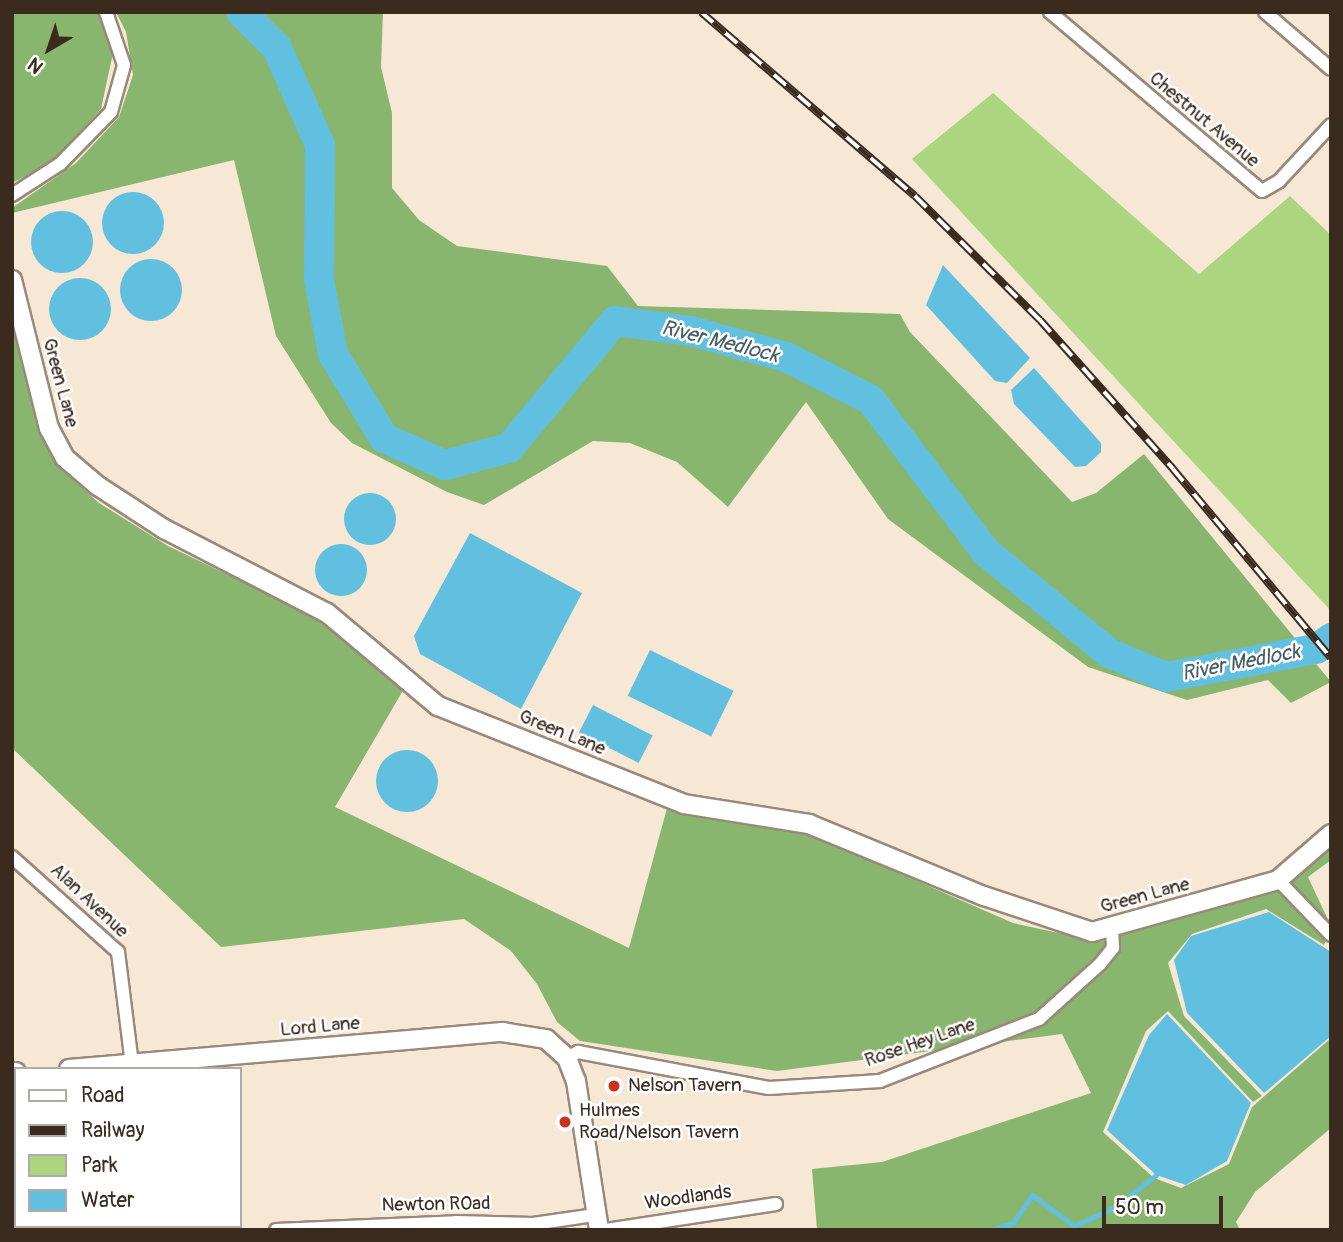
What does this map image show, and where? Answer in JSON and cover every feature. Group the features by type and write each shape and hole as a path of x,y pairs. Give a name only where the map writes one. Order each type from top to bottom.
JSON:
{"street":[{"path":"12,195 60,164 111,112 124,65 106,12"},
{"name":"Chestnut Avenue","path":"1050,12 1262,191 1279,181 1331,125"},
{"path":"1265,12 1331,69"},
{"name":"Green Lane","path":"12,280 49,428 65,458 98,486 164,529 327,613 438,706 684,804 809,824 997,901 1075,928 1112,930 1278,880"},
{"path":"1331,834 1278,880 1331,935"},
{"name":"Alan Avenue","path":"12,857 118,952 132,1065"},
{"name":"Rose Hey Lane","path":"567,1058 578,1052 769,1087 880,1081 1039,1018 1100,964 1113,948 1112,930"},
{"name":"Lord Lane","path":"100,1067 152,1066 502,1032 546,1038 567,1058"},
{"path":"567,1058 580,1106 597,1222"},
{"name":"Woodlands","path":"606,1230 776,1204"},
{"name":"Newton ROad","path":"276,1230 597,1222"}],"green space":[{"path":"12,12 100,12 113,53 101,109 51,163 12,183"},
{"path":"116,12 383,12 381,67 392,113 392,188 419,220 457,246 607,266 638,306 900,314 910,332 1072,502 1096,493 1144,454 1331,682 1291,703 1268,680 1187,700 1088,667 888,519 806,402 728,507 677,462 630,443 593,441 484,505 447,492 352,443 331,423 276,336 234,160 12,213 12,208 76,163 119,117 133,75 126,32"},
{"path":"993,93 1199,274 1290,196 1331,235 1331,611 912,159"},
{"path":"12,315 32,405 42,437 57,465 99,503 168,546 328,623 405,687 335,807 629,948 667,808 707,819 805,832 1013,923 1100,942 1257,890 1331,845 1331,860 1308,877 1331,926 1324,945 1266,909 1192,934 1168,963 1184,1016 1262,1096 1253,1102 1168,1011 1146,1031 1103,1132 1154,1178 1181,1188 1229,1164 1252,1107 1331,1038 1331,1128 1255,1192 1236,1222 1240,1230 817,1230 812,1169 882,1162 1091,1093 1062,1034 777,1071 580,1041 557,1022 537,984 511,951 464,919 221,947 12,748"}],"water":[{"path":"133,192 155,201 164,223 155,245 133,254 111,245 102,223 111,201"},
{"path":"62,211 84,220 93,242 84,264 62,273 40,264 31,242 40,220"},
{"path":"151,259 173,268 182,290 173,312 151,321 129,312 120,290 129,268"},
{"path":"943,265 1030,358 1007,383 995,381 926,305"},
{"path":"80,278 102,287 111,309 102,331 80,340 58,331 49,309 58,287"},
{"path":"1034,368 1101,443 1101,452 1086,466 1075,467 1014,404 1011,390"},
{"path":"370,493 380,495 388,501 394,509 394,529 388,537 380,543 370,545 360,543 352,537 346,529 344,519 346,509 352,501 360,495"},
{"path":"470,533 582,593 521,709 420,654 414,636"},
{"path":"341,544 351,546 359,552 365,560 365,580 359,588 351,594 341,596 331,594 323,588 317,580 315,570 317,560 323,552 331,546"},
{"path":"650,650 734,691 711,737 628,696"},
{"path":"593,705 653,735 639,763 579,733"},
{"path":"407,750 429,759 438,781 429,803 407,812 385,803 376,781 385,759"},
{"path":"1269,912 1331,952 1331,1036 1264,1093 1187,1013 1174,960 1191,936"},
{"path":"1167,1014 1251,1103 1227,1161 1186,1185 1156,1175 1107,1130 1149,1035"}],"waterway":[{"name":"River Medlock","path":"241,12 277,48 320,145 319,280 333,354 384,438 445,465 509,448 615,321 691,331 786,357 871,400 986,552 1109,653 1166,677 1316,649 1331,638"},
{"path":"991,1230 1013,1223 1032,1195 1074,1226 1117,1206 1156,1175"}],"railway":[{"path":"701,12 915,196 1040,320 1173,469 1331,658"}],"place":[{"name":"Nelson Tavern","path":"614,1086"},
{"name":"Hulmes Road/Nelson Tavern","path":"565,1122"}]}
